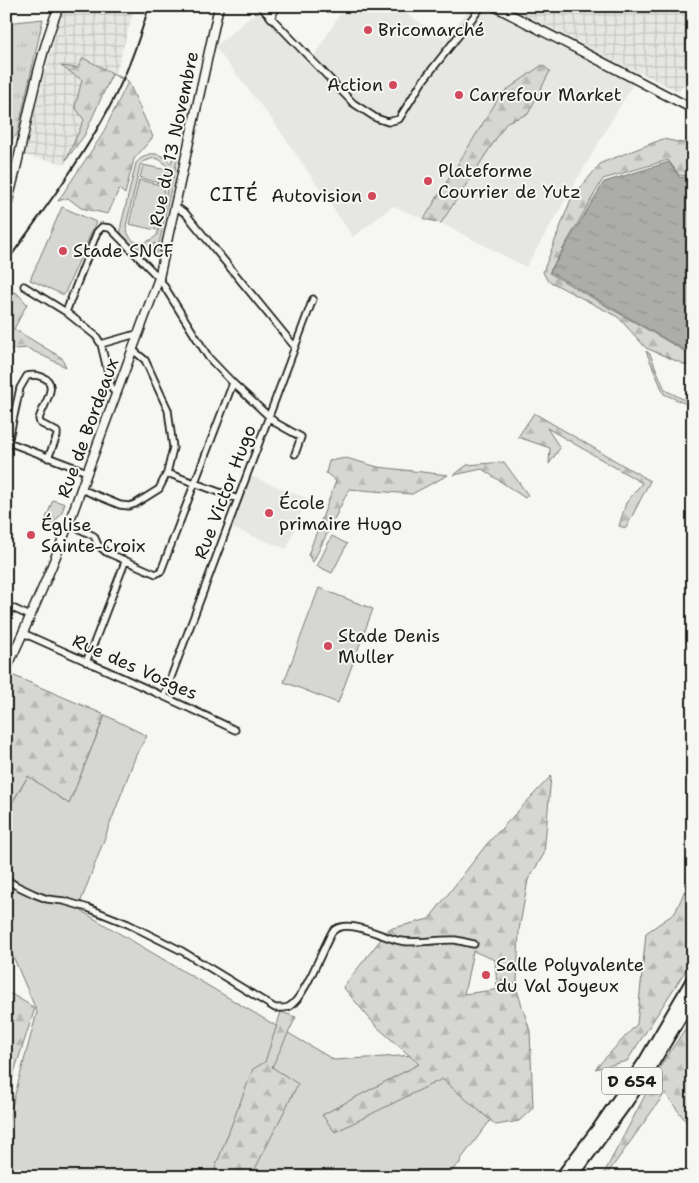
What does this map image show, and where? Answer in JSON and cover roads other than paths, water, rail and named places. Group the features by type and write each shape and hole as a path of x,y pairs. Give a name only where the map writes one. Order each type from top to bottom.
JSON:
{"highway":[{"name":"D 654","path":"562,1177 599,1128 644,1062 693,978"},
{"name":"D 654","path":"572,1177 628,1102 693,996"}],"street":[{"path":"6,208 40,62 49,29 58,6"},
{"name":"Rue du 13 Novembre","path":"159,278 218,6"},
{"path":"260,6 354,103 376,118 388,122 400,119 422,82 482,6"},
{"path":"271,18 277,6"},
{"path":"494,6 693,109"},
{"path":"175,206 186,214 295,347"},
{"path":"66,312 97,232 102,227 110,228 159,278 209,358 276,423 301,437 295,454"},
{"name":"Rue de Bordeaux","path":"6,670 69,524 159,278"},
{"path":"24,286 66,312 96,336 101,344 116,395"},
{"name":"Rue Victor Hugo","path":"164,696 313,299"},
{"path":"101,344 138,334"},
{"path":"81,489 120,505 129,506 159,489 167,472 174,448 168,410 145,360 133,350"},
{"path":"6,452 20,388 27,376 33,374 47,379 50,383 51,391 39,419 40,423 57,432 48,458"},
{"path":"69,524 94,536 98,545 106,552 125,562 156,574 161,571 233,383"},
{"path":"8,442 87,472"},
{"path":"167,472 238,500"},
{"path":"86,662 125,562"},
{"path":"6,605 30,616"},
{"name":"Rue des Vosges","path":"23,633 235,730"},
{"path":"6,878 15,885 47,899 64,901 88,908 128,924 182,951 275,1008 292,1006 296,1001 316,966 332,932 339,927 355,927 402,941 456,940 474,944"}],"water":[{"path":"669,162 680,178 693,175 693,355 550,272 604,182"}],"railway":[{"path":"6,263 61,186 99,126 127,70 149,6"}],"place":[{"name":"Bricomarché","path":"368,30"},
{"name":"Action","path":"393,85"},
{"name":"Carrefour Market","path":"459,95"},
{"name":"Plateforme Courrier de Yutz","path":"428,181"},
{"name":"Autovision","path":"372,196"},
{"name":"Stade SNCF","path":"63,251"},
{"name":"École primaire Hugo","path":"269,513"},
{"name":"Église Sainte-Croix","path":"31,535"},
{"name":"Stade Denis Muller","path":"328,646"},
{"name":"Salle Polyvalente du Val Joyeux","path":"486,975"}],"district":[{"name":"CITÉ","path":"234,194"}]}
